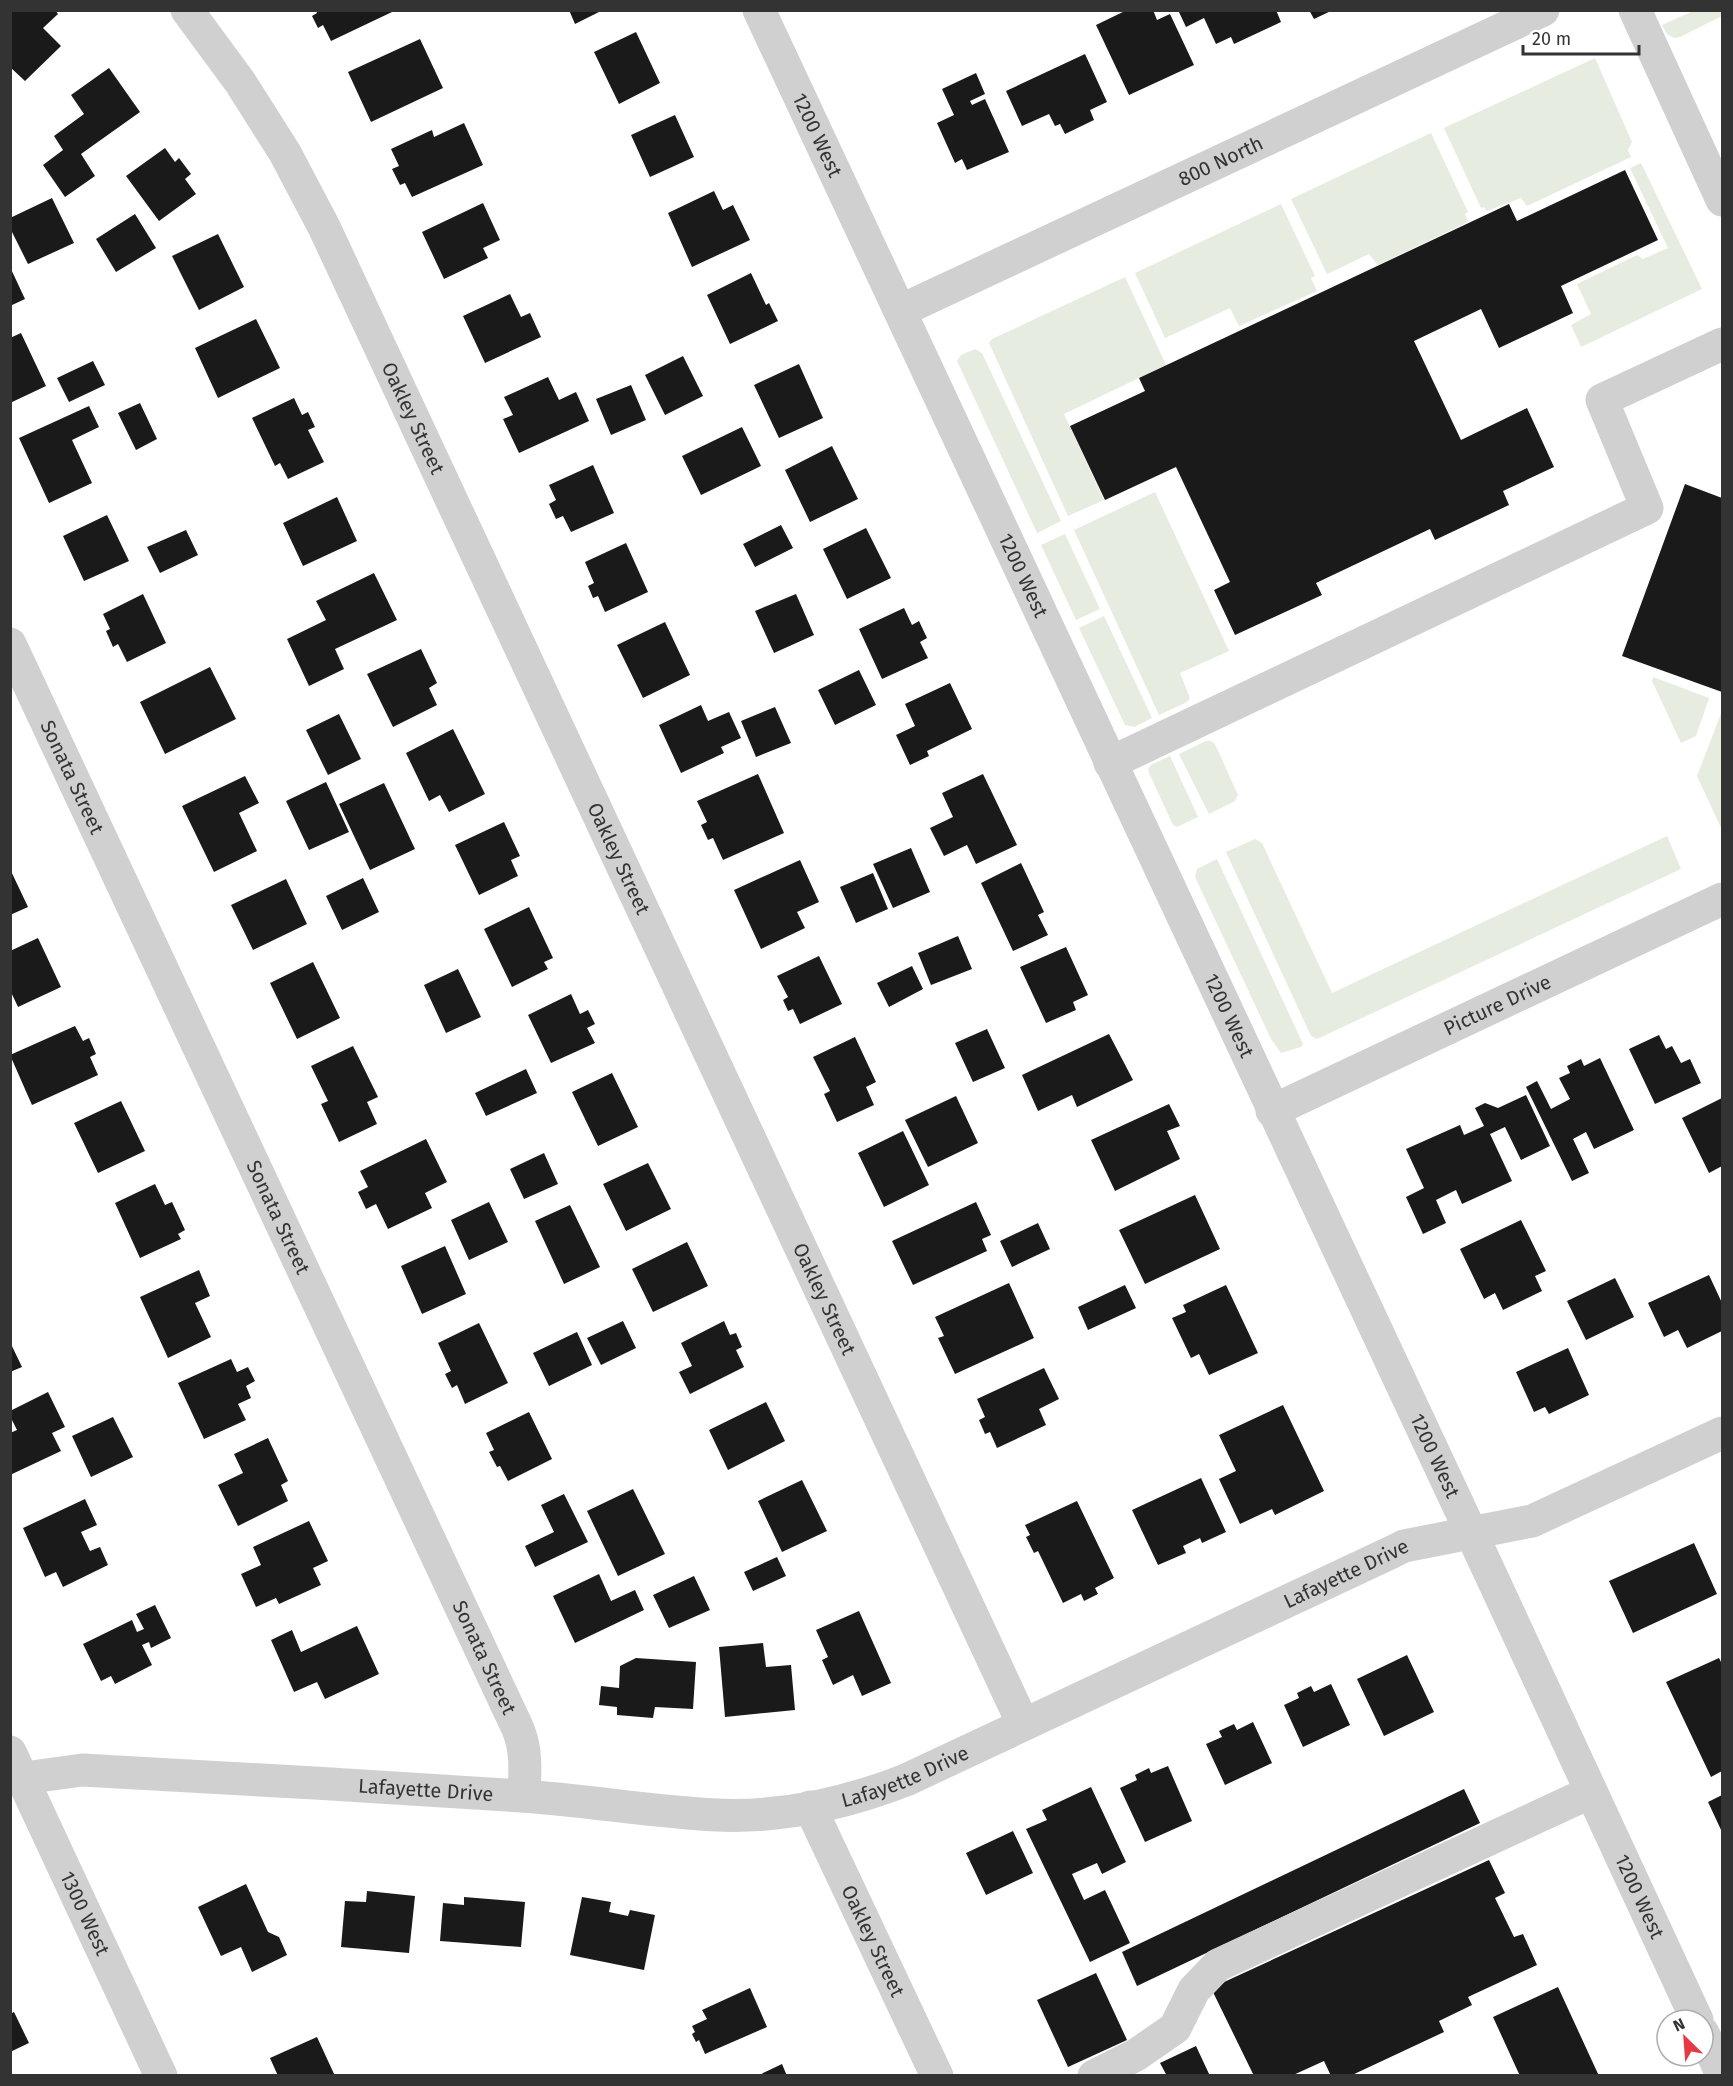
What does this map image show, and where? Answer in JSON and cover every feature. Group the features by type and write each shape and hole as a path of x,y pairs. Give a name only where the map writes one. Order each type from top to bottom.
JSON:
{"street":[{"name":"Oakley Street","path":"187,10 240,82 285,153 324,227 1023,1724"},
{"name":"1200 West","path":"759,10 1691,2008"},
{"name":"800 North","path":"900,311 1543,10"},
{"path":"1635,10 1722,200"},
{"path":"1110,763 1647,508 1602,400 1722,344"},
{"name":"Sonata Street","path":"10,644 524,1742 526,1758 524,1796"},
{"name":"Picture Drive","path":"1272,1111 1722,899"},
{"name":"Lafayette Drive","path":"15,1770 82,1770 524,1796 716,1815 760,1814 810,1807 885,1788 1404,1546 1532,1521 1722,1433"},
{"name":"1300 West","path":"15,1770 161,2076"},
{"path":"1095,2076 1136,2055 1175,2028 1194,1990 1218,1965 1591,1792"},
{"name":"Oakley Street","path":"810,1807 937,2076"},
{"path":"1715,2060 1722,2075"}],"shaded area":[{"path":"1693,11 1722,11 1722,16 1680,37 1674,38 1667,34 1662,25"},
{"path":"1595,58 1632,142 1628,150 1631,157 1527,206 1521,198 1487,211 1484,207 1481,208 1444,128"},
{"path":"1431,133 1468,212 1465,214 1468,222 1378,265 1369,254 1327,274 1291,199"},
{"path":"1641,163 1702,289 1581,347 1571,325 1591,314 1577,284 1637,255 1643,259 1668,248 1630,168"},
{"path":"1281,204 1315,276 1311,278 1317,291 1239,326 1230,308 1165,338 1135,273"},
{"path":"1125,277 1166,365 1064,414 1104,500 1068,516 989,343 992,339"},
{"path":"975,349 982,353 1061,521 1037,533 957,361 961,355"},
{"path":"1155,492 1229,651 1180,673 1190,698 1187,702 1159,715 1074,530"},
{"path":"1065,534 1100,609 1076,620 1041,545"},
{"path":"1104,616 1152,718 1134,727 1125,725 1079,628"},
{"path":"1653,677 1709,698 1696,736 1681,743 1652,681"},
{"path":"1722,711 1722,830 1697,776"},
{"path":"1206,741 1215,744 1238,795 1235,801 1209,814 1179,754"},
{"path":"1170,756 1198,817 1177,827 1173,825 1148,769 1151,765"},
{"path":"1667,836 1681,869 1317,1039 1311,1036 1226,852 1255,839 1262,843 1332,993"},
{"path":"1217,859 1303,1044 1301,1047 1281,1053 1271,1039 1195,877 1197,869"}],"building":[{"path":"10,10 55,10 58,14 43,28 61,46 25,81 10,67"},
{"path":"316,10 392,10 392,12 331,41 323,25 318,28 312,16 317,13"},
{"path":"569,10 603,10 575,24"},
{"path":"1127,10 1153,10 1157,20 1170,14 1194,65 1129,95 1096,25"},
{"path":"1178,10 1276,10 1281,22 1234,44 1231,37 1216,44 1204,18 1186,27"},
{"path":"1309,10 1333,10 1314,19"},
{"path":"636,32 660,83 619,104 594,52"},
{"path":"420,39 443,88 371,122 348,72"},
{"path":"1085,54 1107,102 1090,110 1094,120 1065,134 1060,124 1055,126 1049,114 1022,126 1006,91"},
{"path":"109,68 140,112 81,154 95,176 65,197 43,165 63,150 54,136 84,114 71,95"},
{"path":"976,73 985,94 970,101 972,105 985,99 1009,152 967,170 962,159 955,163 937,123 954,115 942,89"},
{"path":"675,115 694,157 650,177 631,135"},
{"path":"464,123 483,165 412,197 405,183 400,185 392,169 399,166 391,149 432,130 434,137"},
{"path":"165,148 175,162 179,158 191,174 185,179 196,194 159,221 126,176"},
{"path":"1625,170 1658,240 1561,286 1573,313 1499,348 1481,309 1414,341 1461,440 1527,408 1554,467 1503,491 1509,505 1435,540 1430,529 1316,583 1322,595 1235,635 1214,590 1230,582 1176,467 1105,500 1070,426 1145,391 1139,378 1509,204 1517,221"},
{"path":"714,191 723,210 733,205 750,240 692,267 668,213"},
{"path":"52,198 74,243 28,264 10,228 10,218"},
{"path":"483,203 500,240 483,248 488,258 444,279 422,232"},
{"path":"135,214 156,248 116,272 96,239"},
{"path":"218,234 244,287 199,310 172,256"},
{"path":"10,267 25,299 10,306"},
{"path":"751,273 766,305 769,303 778,321 730,344 707,295"},
{"path":"510,294 521,317 530,313 541,337 485,363 463,316"},
{"path":"256,319 280,368 218,398 195,348"},
{"path":"21,333 46,386 10,403 10,338"},
{"path":"683,356 703,396 665,415 645,375"},
{"path":"93,361 105,385 69,402 57,378"},
{"path":"799,364 823,418 779,438 754,385"},
{"path":"548,377 559,400 576,392 589,421 519,453 503,419 513,415 504,397"},
{"path":"631,385 646,420 611,435 596,399"},
{"path":"294,398 302,415 308,412 315,427 308,430 324,462 288,479 280,463 275,466 252,418"},
{"path":"140,403 157,439 136,450 118,413"},
{"path":"89,406 99,427 72,440 92,483 49,503 19,438"},
{"path":"742,427 761,466 701,495 682,456"},
{"path":"832,446 858,499 810,522 785,470"},
{"path":"593,465 614,513 571,532 563,516 556,519 549,504 556,500 549,485"},
{"path":"1685,484 1722,498 1722,692 1622,656"},
{"path":"337,497 357,541 303,566 283,523"},
{"path":"107,515 129,561 84,581 63,536"},
{"path":"781,525 793,548 755,567 743,544"},
{"path":"866,528 891,578 847,599 823,549"},
{"path":"186,530 198,555 160,573 147,547"},
{"path":"626,543 648,592 605,612 598,596 593,598 588,586 594,583 585,562"},
{"path":"374,573 397,620 335,649 344,669 309,686 287,639 326,620 316,601"},
{"path":"143,594 166,643 127,662 118,644 113,647 106,631 110,629 103,614"},
{"path":"796,594 814,635 774,653 755,611"},
{"path":"904,608 912,625 919,621 927,638 920,642 928,658 882,679 859,629"},
{"path":"665,622 690,675 643,698 617,645"},
{"path":"421,649 437,683 429,688 437,705 393,727 367,674"},
{"path":"210,667 236,719 165,754 140,702"},
{"path":"859,670 876,705 835,725 818,690"},
{"path":"950,683 972,729 927,751 929,756 910,765 896,735 915,726 905,704"},
{"path":"701,705 708,721 729,712 741,738 721,747 724,753 681,773 659,725"},
{"path":"775,707 791,743 756,757 741,721"},
{"path":"339,714 361,759 328,775 306,730"},
{"path":"453,729 485,794 449,812 440,795 429,801 406,753"},
{"path":"758,774 784,833 723,860 713,838 708,840 701,825 707,822 697,801"},
{"path":"983,774 1017,845 976,864 967,845 944,856 930,828 953,817 942,793"},
{"path":"245,776 259,803 239,813 257,851 214,872 182,806"},
{"path":"326,782 349,832 309,850 286,801"},
{"path":"384,783 415,849 370,870 339,804"},
{"path":"504,822 520,856 511,860 518,876 479,895 455,845"},
{"path":"911,848 930,892 893,908 873,864"},
{"path":"800,860 819,902 797,912 805,928 761,949 734,890"},
{"path":"1021,863 1044,912 1038,915 1048,935 1013,951 981,883"},
{"path":"10,869 28,907 10,915"},
{"path":"873,873 888,909 856,923 840,887"},
{"path":"363,878 379,912 342,930 326,896"},
{"path":"286,879 307,924 253,950 231,905"},
{"path":"529,907 553,958 544,962 548,969 512,987 484,929"},
{"path":"958,936 972,969 931,985 918,953"},
{"path":"38,938 61,987 18,1007 10,990 10,951"},
{"path":"1066,947 1088,995 1073,1002 1076,1010 1046,1023 1020,967"},
{"path":"819,956 842,1004 800,1024 793,1009 788,1011 783,1000 788,997 777,976"},
{"path":"313,962 340,1018 297,1039 270,983"},
{"path":"912,966 923,989 889,1007 877,983"},
{"path":"458,969 481,1017 446,1033 424,985"},
{"path":"571,994 580,1014 588,1010 595,1024 587,1028 595,1043 551,1063 528,1015"},
{"path":"75,1026 83,1041 89,1038 96,1054 90,1057 98,1075 32,1105 10,1055"},
{"path":"987,1029 1005,1068 973,1082 955,1043"},
{"path":"1109,1034 1133,1080 1077,1107 1072,1095 1038,1111 1022,1075"},
{"path":"1659,1035 1666,1049 1672,1046 1681,1063 1690,1059 1701,1083 1655,1104 1629,1049"},
{"path":"855,1037 876,1082 866,1087 874,1105 837,1122 824,1094 830,1091 813,1057"},
{"path":"353,1046 378,1097 367,1102 377,1124 339,1142 321,1104 328,1101 311,1066"},
{"path":"1600,1058 1634,1130 1594,1149 1586,1132 1573,1139 1589,1173 1572,1181 1526,1087 1537,1081 1551,1109 1570,1099 1559,1078 1570,1073 1567,1066 1581,1059 1584,1066"},
{"path":"526,1069 537,1093 486,1116 475,1093"},
{"path":"612,1073 638,1127 598,1146 572,1092"},
{"path":"1526,1095 1550,1146 1521,1160 1505,1127 1490,1134 1512,1181 1462,1204 1456,1190 1436,1200 1446,1223 1423,1234 1406,1197 1424,1188 1406,1149 1460,1125 1464,1135 1484,1126 1475,1108 1485,1103 1498,1108"},
{"path":"956,1096 978,1143 928,1167 905,1120"},
{"path":"1722,1098 1722,1166 1709,1173 1682,1118"},
{"path":"121,1101 145,1151 98,1173 74,1123"},
{"path":"1169,1104 1180,1126 1167,1131 1180,1159 1115,1191 1091,1140"},
{"path":"903,1131 929,1185 884,1207 858,1153"},
{"path":"426,1139 447,1182 425,1193 432,1208 388,1229 376,1204 366,1209 358,1192 368,1187 360,1171"},
{"path":"544,1153 558,1184 524,1199 510,1169"},
{"path":"648,1163 671,1209 626,1231 603,1184"},
{"path":"155,1184 165,1205 172,1202 185,1230 178,1234 181,1239 140,1258 115,1203"},
{"path":"1195,1195 1220,1249 1145,1284 1119,1230"},
{"path":"489,1202 508,1242 469,1260 451,1220"},
{"path":"976,1202 991,1235 982,1239 987,1251 913,1285 892,1241"},
{"path":"570,1205 600,1267 564,1284 535,1221"},
{"path":"1521,1220 1546,1271 1535,1276 1542,1291 1503,1310 1495,1293 1484,1299 1460,1249"},
{"path":"1038,1223 1050,1249 1012,1267 1000,1241"},
{"path":"687,1242 708,1286 653,1312 632,1269"},
{"path":"445,1246 466,1294 422,1314 401,1266"},
{"path":"199,1270 210,1296 195,1303 211,1337 168,1358 140,1297"},
{"path":"1709,1275 1722,1303 1722,1331 1687,1348 1678,1330 1664,1337 1648,1303"},
{"path":"1615,1278 1634,1317 1586,1340 1567,1301"},
{"path":"1009,1283 1034,1338 955,1374 938,1338 944,1336 935,1317"},
{"path":"1125,1285 1136,1308 1088,1330 1078,1307"},
{"path":"1226,1285 1258,1353 1209,1375 1199,1354 1191,1358 1172,1318 1186,1312 1183,1305"},
{"path":"623,1321 636,1348 601,1365 587,1338"},
{"path":"724,1321 730,1335 736,1333 742,1347 736,1350 744,1367 690,1394 679,1372 692,1366 681,1343"},
{"path":"479,1323 508,1383 465,1404 457,1385 452,1388 445,1374 451,1371 438,1343"},
{"path":"577,1332 592,1365 549,1386 533,1353"},
{"path":"10,1342 22,1367 10,1372"},
{"path":"1568,1348 1589,1395 1549,1414 1545,1407 1534,1412 1516,1372"},
{"path":"231,1359 237,1372 248,1367 255,1381 246,1386 251,1398 238,1404 246,1420 204,1439 178,1383"},
{"path":"1044,1368 1059,1399 1039,1409 1046,1425 997,1448 990,1432 985,1434 979,1420 985,1417 977,1399"},
{"path":"48,1392 65,1427 52,1433 61,1451 10,1475 10,1433 17,1430 10,1411"},
{"path":"766,1402 785,1441 728,1470 709,1430"},
{"path":"1283,1405 1324,1491 1275,1515 1272,1509 1240,1524 1219,1479 1236,1471 1219,1435"},
{"path":"529,1412 552,1459 508,1481 489,1452 494,1450 486,1433"},
{"path":"113,1417 133,1457 91,1477 72,1436"},
{"path":"268,1438 288,1481 281,1485 288,1501 238,1526 218,1485 243,1473 234,1454"},
{"path":"1201,1478 1226,1532 1202,1543 1200,1538 1183,1546 1186,1553 1158,1565 1132,1510"},
{"path":"802,1480 827,1531 782,1552 758,1501"},
{"path":"633,1489 665,1554 618,1576 587,1511"},
{"path":"564,1494 588,1542 535,1567 525,1546 554,1532 541,1505"},
{"path":"85,1499 97,1525 81,1532 90,1551 100,1547 108,1565 63,1587 56,1572 45,1577 23,1528"},
{"path":"1077,1501 1114,1578 1095,1588 1098,1594 1084,1601 1081,1594 1063,1603 1038,1551 1034,1553 1026,1537 1030,1535 1025,1525"},
{"path":"309,1521 328,1561 313,1568 321,1585 279,1604 276,1598 256,1607 241,1574 261,1565 253,1547"},
{"path":"1694,1543 1717,1594 1633,1633 1609,1581"},
{"path":"777,1557 786,1576 753,1591 744,1572"},
{"path":"599,1574 611,1601 635,1590 644,1610 575,1643 553,1596"},
{"path":"694,1576 710,1610 669,1628 653,1595"},
{"path":"155,1605 171,1638 151,1648 149,1642 142,1645 152,1665 115,1684 111,1676 101,1681 83,1644 132,1620 137,1632 144,1629 136,1614"},
{"path":"859,1611 891,1683 862,1696 853,1675 833,1685 822,1660 828,1657 816,1630"},
{"path":"357,1626 379,1674 325,1699 317,1682 294,1692 271,1640 292,1630 301,1652"},
{"path":"763,1643 766,1667 791,1665 795,1710 725,1717 719,1647"},
{"path":"1407,1655 1434,1712 1384,1736 1357,1679"},
{"path":"636,1658 696,1662 693,1709 655,1707 653,1718 617,1715 617,1707 599,1705 601,1686 619,1688 620,1666"},
{"path":"1719,1658 1722,1664 1722,1771 1711,1777 1666,1682"},
{"path":"1331,1684 1350,1725 1303,1747 1284,1705 1299,1698 1297,1693 1311,1686 1314,1692"},
{"path":"1253,1722 1272,1763 1225,1785 1206,1744 1222,1737 1219,1731 1234,1724 1237,1730"},
{"path":"1168,1766 1192,1821 1145,1842 1120,1788 1137,1780 1135,1775 1149,1768 1151,1773"},
{"path":"1091,1787 1126,1862 1102,1874 1097,1863 1072,1874 1084,1900 1105,1890 1130,1943 1090,1962 1026,1829 1047,1820 1042,1810"},
{"path":"1464,1789 1480,1823 1137,1986 1122,1952"},
{"path":"1722,1795 1722,1832 1708,1802"},
{"path":"1013,1831 1033,1873 986,1895 966,1853"},
{"path":"1489,1860 1505,1893 1495,1898 1514,1937 1523,1934 1537,1965 1468,1997 1472,2005 1439,2021 1444,2032 1350,2076 1331,2076 1324,2061 1291,2076 1254,2076 1211,1988"},
{"path":"246,1884 268,1932 279,1937 287,1955 252,1972 241,1947 221,1956 198,1907"},
{"path":"367,1891 415,1896 409,1953 341,1947 345,1901 366,1902"},
{"path":"464,1897 525,1902 521,1947 440,1941 443,1903 464,1905"},
{"path":"582,1897 611,1902 609,1912 628,1916 630,1910 655,1915 644,1970 570,1955"},
{"path":"1096,1973 1127,2040 1068,2067 1037,2000"},
{"path":"1558,1987 1599,2076 1520,2076 1493,2017"},
{"path":"750,1988 767,2027 705,2054 699,2040 696,2042 692,2034 695,2032 692,2026 707,2019 702,2010"},
{"path":"14,2012 29,2043 10,2052 10,2014"},
{"path":"317,2037 335,2076 278,2076 270,2058"},
{"path":"1196,2046 1210,2076 1167,2076 1160,2063"},
{"path":"782,2064 787,2076 757,2076"}]}
